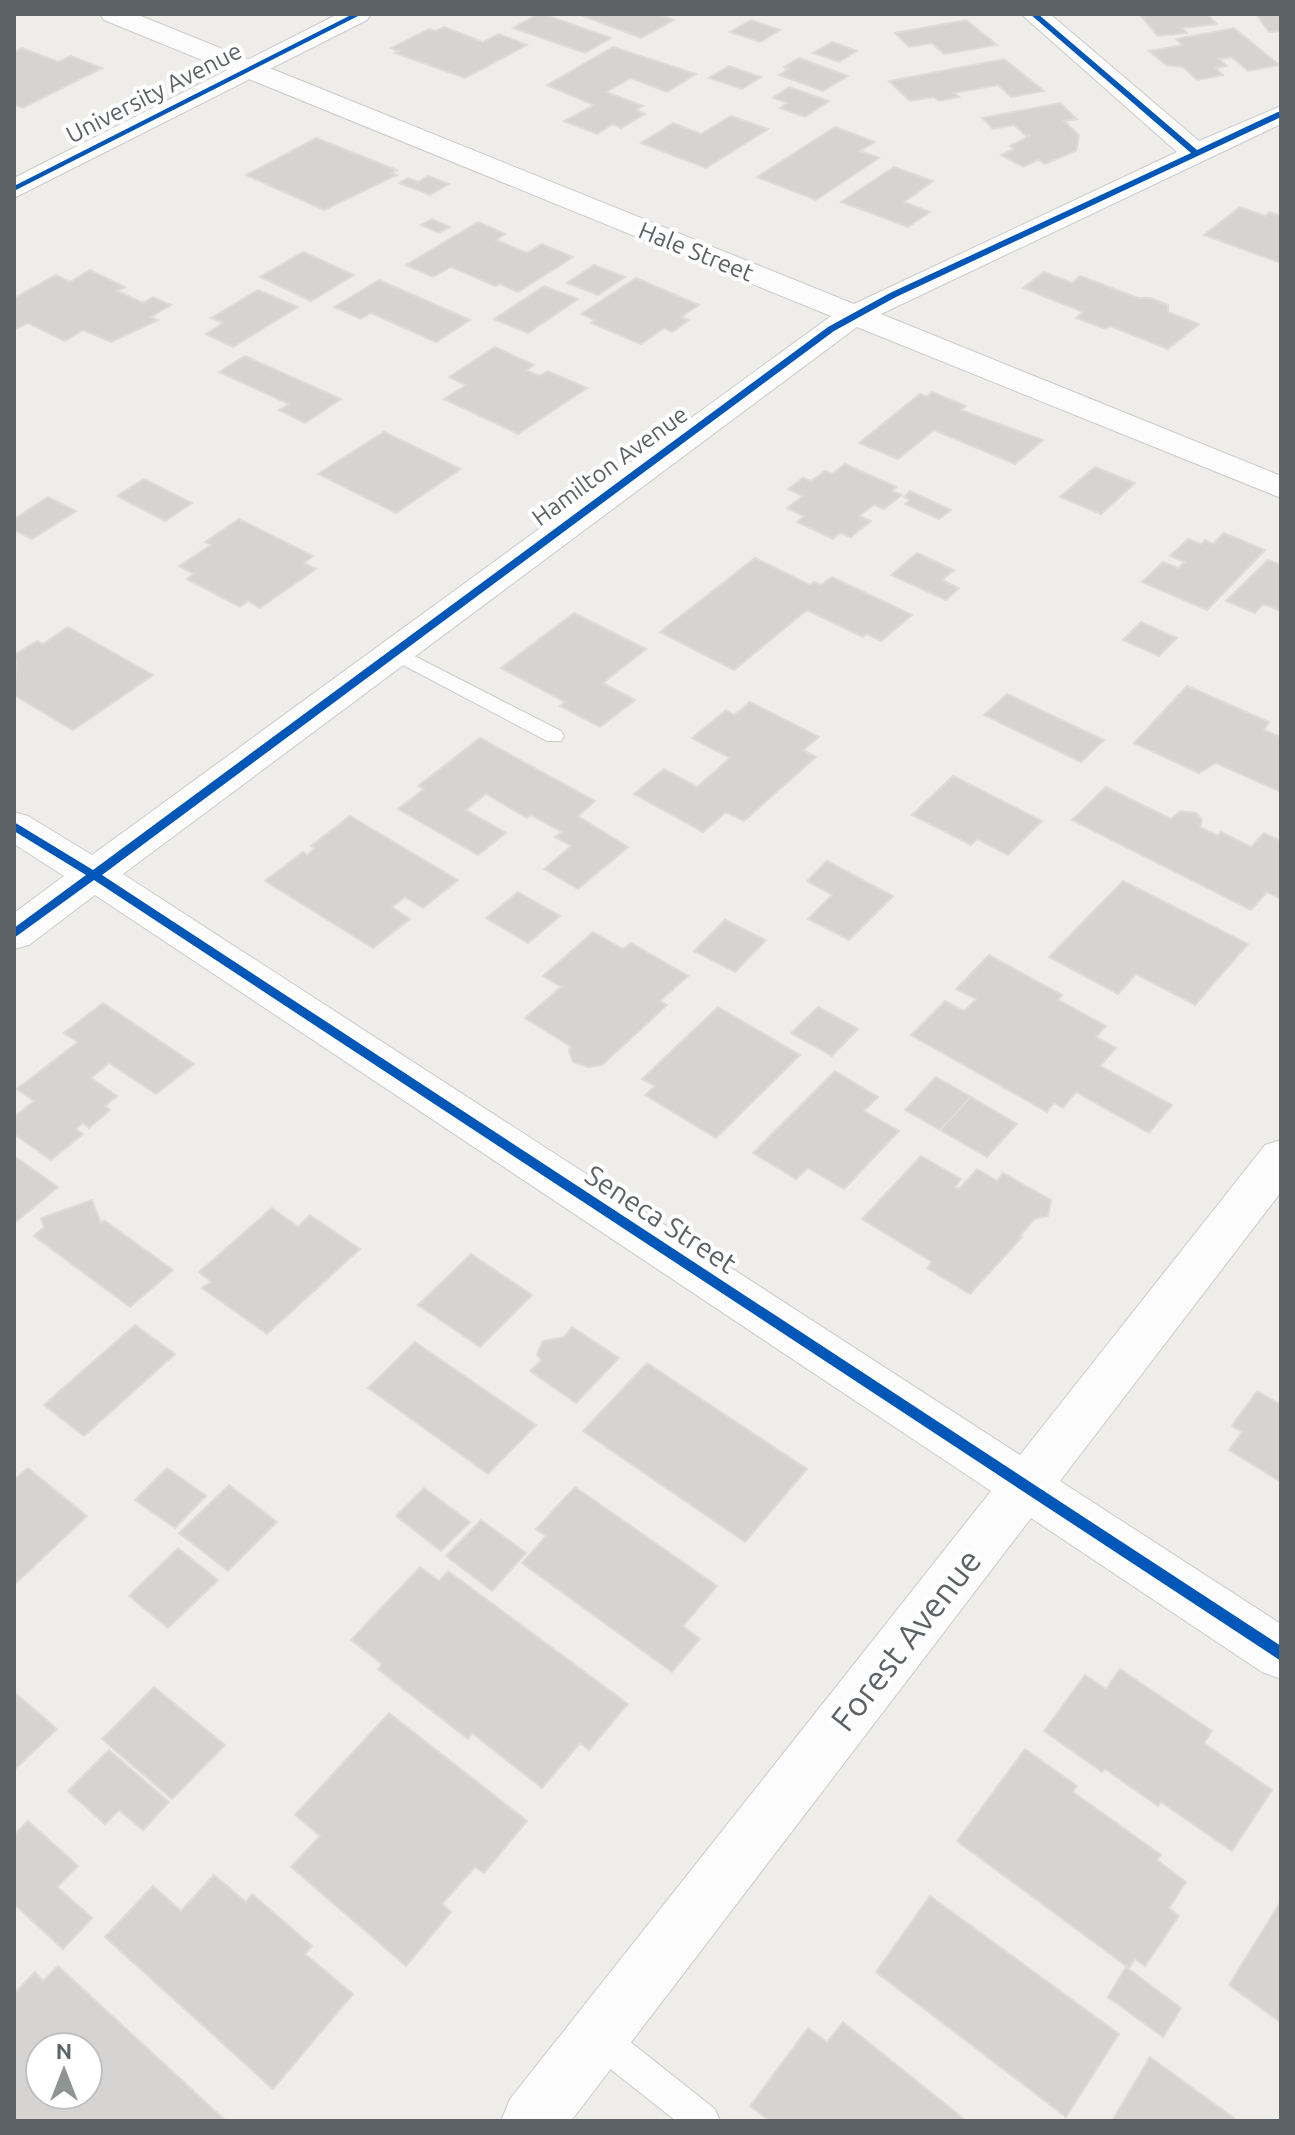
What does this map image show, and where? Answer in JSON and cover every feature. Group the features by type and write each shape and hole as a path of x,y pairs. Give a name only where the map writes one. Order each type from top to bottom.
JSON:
{"street":[{"name":"Hale Street","path":"113,14 853,317 1281,488"},
{"name":"University Avenue","path":"14,189 358,14"},
{"path":"1034,14 1197,154"},
{"name":"Hamilton Avenue","path":"14,934 831,329 893,295 1281,114"},
{"name":"Seneca Street","path":"14,826 94,875 1281,1654"},
{"name":"Forest Avenue","path":"532,2121 1281,1158"}],"lane":[{"path":"395,652 554,736"},
{"path":"597,2037 703,2121"}],"building":[{"path":"538,14 611,38 585,53 513,28"},
{"path":"578,14 658,14 674,20 641,38"},
{"path":"1139,14 1207,14 1217,24 1182,28 1187,33 1158,36"},
{"path":"1256,14 1281,14 1281,31 1269,32"},
{"path":"751,20 780,30 760,42 730,32"},
{"path":"966,20 997,45 944,54 932,43 909,47 895,33"},
{"path":"444,27 483,42 499,34 527,45 465,78 395,53 399,51 391,48 429,29 436,31"},
{"path":"1234,28 1279,65 1248,71 1232,57 1219,59 1227,66 1216,68 1223,75 1197,80 1183,67 1166,65 1149,51 1183,45 1176,39"},
{"path":"832,42 857,51 839,62 813,53"},
{"path":"613,47 696,74 667,92 631,78 606,92 643,106 636,110 645,114 621,128 613,124 597,134 564,121 594,105 547,85"},
{"path":"22,48 58,62 71,56 102,68 23,108 14,104 14,52"},
{"path":"799,58 848,76 823,91 779,75 789,69 784,67"},
{"path":"1004,59 1044,91 1011,97 998,85 954,93 959,97 939,101 934,97 910,101 889,81"},
{"path":"729,66 761,77 742,89 709,78"},
{"path":"789,87 829,101 805,117 780,108 788,103 773,98"},
{"path":"1060,103 1077,119 1064,121 1079,135 1076,151 1045,164 1038,160 1023,167 1001,155 1014,149 1010,146 1031,135 1026,136 1014,125 993,129 982,118"},
{"path":"731,116 768,129 706,168 641,143 673,123 701,134"},
{"path":"835,127 875,142 860,151 879,158 816,200 757,177"},
{"path":"316,138 397,170 391,173 397,175 324,210 246,175"},
{"path":"894,167 933,181 904,202 930,212 908,227 841,202"},
{"path":"428,176 449,184 430,195 399,183 408,178 418,182"},
{"path":"1240,207 1265,216 1270,212 1281,216 1281,263 1204,235"},
{"path":"432,219 450,227 439,233 421,225"},
{"path":"478,222 505,234 496,240 527,253 542,244 573,257 518,292 500,284 495,286 451,267 433,277 406,265"},
{"path":"303,252 354,275 311,301 260,277"},
{"path":"594,265 625,277 598,295 567,283"},
{"path":"90,270 125,287 117,291 143,303 153,297 171,305 151,317 158,320 111,342 83,330 65,341 28,323 14,330 14,298 56,275 70,282"},
{"path":"1044,272 1072,283 1080,276 1138,298 1150,298 1168,305 1168,312 1199,324 1168,349 1110,326 1105,329 1076,318 1083,312 1023,288"},
{"path":"636,278 699,305 681,317 689,320 672,332 664,328 641,344 591,323 595,320 581,314"},
{"path":"379,280 470,320 436,342 371,313 361,319 334,307"},
{"path":"544,286 578,299 528,333 494,319"},
{"path":"258,290 298,307 233,347 206,334 223,323 211,318"},
{"path":"495,347 534,365 526,370 539,376 548,371 587,388 518,434 444,399 466,385 449,377"},
{"path":"245,356 341,399 305,423 279,410 289,404 219,372"},
{"path":"932,392 966,406 961,410 1043,440 1015,464 934,430 898,459 859,443 920,394 927,397"},
{"path":"384,432 461,469 396,513 318,474"},
{"path":"845,464 897,487 892,491 902,495 884,509 874,505 859,516 871,521 851,537 840,533 833,539 797,522 804,516 787,508 803,496 788,489 803,478 811,481 825,471 832,474"},
{"path":"1095,467 1135,483 1101,514 1060,497"},
{"path":"144,479 192,503 165,521 117,496"},
{"path":"910,491 951,510 939,519 905,504 910,500 904,497"},
{"path":"48,497 76,511 32,539 14,530 14,519"},
{"path":"239,519 313,556 304,563 316,569 260,608 248,601 240,607 187,579 194,574 179,566 211,545 205,542"},
{"path":"1224,533 1265,550 1207,610 1142,582 1163,562 1178,568 1185,562 1170,556 1188,539 1213,544"},
{"path":"917,553 954,570 942,580 959,588 946,600 891,575"},
{"path":"755,558 810,585 814,582 821,585 832,577 912,615 881,641 867,634 863,637 807,610 734,670 660,632"},
{"path":"1268,560 1281,565 1281,611 1263,604 1255,613 1226,601"},
{"path":"574,613 646,649 603,683 635,700 600,727 560,706 565,702 501,668"},
{"path":"1141,622 1177,638 1159,656 1123,640"},
{"path":"68,627 153,675 73,730 14,695 17,664 14,655 37,641 43,644"},
{"path":"1187,686 1269,722 1264,730 1281,737 1281,792 1216,763 1199,773 1134,743"},
{"path":"1007,694 1104,740 1081,762 984,715"},
{"path":"750,702 819,737 803,750 816,757 744,821 726,812 703,832 634,794 664,769 697,787 730,758 692,738 726,710 734,715"},
{"path":"480,738 595,801 578,816 628,847 578,889 544,869 571,846 555,837 562,832 531,815 527,818 486,794 466,810 506,833 478,855 398,809 424,789 418,786"},
{"path":"953,776 1042,821 1008,855 977,839 971,845 912,815"},
{"path":"1106,787 1171,819 1180,811 1196,813 1202,820 1200,827 1218,836 1221,832 1251,847 1264,833 1281,841 1281,899 1267,892 1251,910 1072,820"},
{"path":"350,816 458,880 423,908 405,897 392,907 410,919 373,948 265,881 303,852 307,855 315,848 311,846"},
{"path":"827,861 893,896 849,940 808,919 832,895 807,881"},
{"path":"1123,881 1248,944 1195,1005 1136,974 1118,994 1049,957"},
{"path":"518,892 560,916 528,943 486,918"},
{"path":"725,920 766,940 735,972 694,951"},
{"path":"593,932 623,949 631,943 688,976 660,1001 667,1005 602,1065 588,1067 573,1062 570,1046 525,1018 561,987 543,976"},
{"path":"989,955 1062,995 1058,1000 1106,1026 1096,1037 1116,1048 1100,1066 1172,1105 1149,1133 1076,1092 1063,1108 1054,1103 1047,1112 911,1035 945,1001 964,1011 976,999 956,989"},
{"path":"103,1003 194,1064 156,1094 109,1063 91,1078 117,1096 105,1106 110,1110 89,1128 83,1123 76,1129 83,1134 51,1160 14,1134 14,1117 34,1101 17,1089 78,1042 64,1033"},
{"path":"718,1007 800,1055 716,1138 645,1095 655,1086 642,1079"},
{"path":"818,1007 858,1029 832,1056 791,1033"},
{"path":"835,1071 878,1097 864,1111 899,1131 844,1189 808,1168 796,1179 753,1153"},
{"path":"936,1077 971,1097 940,1130 905,1110"},
{"path":"971,1097 1017,1124 987,1157 940,1130"},
{"path":"14,1156 58,1187 16,1222 14,1220"},
{"path":"921,1156 961,1179 955,1187 959,1189 977,1169 997,1181 1003,1173 1051,1200 1048,1216 1034,1219 1022,1237 970,1294 927,1268 932,1262 862,1219"},
{"path":"92,1200 101,1223 104,1220 173,1270 130,1307 34,1236 44,1227 41,1218"},
{"path":"272,1208 298,1227 310,1215 360,1249 267,1334 202,1288 211,1282 199,1272"},
{"path":"471,1254 532,1295 480,1347 418,1305"},
{"path":"135,1325 175,1354 84,1436 44,1405"},
{"path":"572,1327 619,1358 576,1403 530,1371 541,1361 537,1354 543,1341 564,1337"},
{"path":"415,1342 536,1425 488,1474 368,1388"},
{"path":"647,1363 807,1469 745,1542 583,1431"},
{"path":"1257,1391 1281,1405 1281,1482 1229,1450 1242,1432 1232,1426"},
{"path":"28,1468 87,1516 14,1585 14,1480"},
{"path":"167,1468 206,1496 175,1528 135,1500"},
{"path":"229,1485 277,1522 228,1571 179,1533"},
{"path":"575,1487 717,1586 683,1626 700,1639 672,1672 522,1563 546,1536 536,1529"},
{"path":"424,1488 470,1522 441,1551 396,1516"},
{"path":"481,1520 526,1553 492,1591 446,1556"},
{"path":"178,1548 218,1580 168,1628 129,1596"},
{"path":"420,1567 439,1581 448,1571 628,1704 589,1750 580,1743 542,1788 472,1733 468,1739 378,1669 382,1664 351,1640"},
{"path":"1120,1669 1212,1731 1204,1743 1272,1790 1232,1851 1161,1802 1158,1806 1105,1769 1102,1772 1044,1731 1085,1675 1106,1689"},
{"path":"154,1687 225,1745 172,1799 102,1739"},
{"path":"14,1692 57,1729 14,1770"},
{"path":"389,1713 527,1821 484,1873 475,1867 442,1904 451,1912 406,1966 291,1867 320,1836 295,1815"},
{"path":"1025,1749 1077,1786 1073,1792 1161,1855 1157,1860 1186,1882 1169,1908 1179,1916 1145,1966 1135,1959 1129,1968 957,1841"},
{"path":"109,1750 169,1802 143,1830 119,1810 105,1824 68,1791"},
{"path":"28,1821 78,1866 57,1887 92,1918 63,1949 14,1904 14,1835"},
{"path":"214,1875 246,1902 252,1894 312,1946 305,1954 353,1994 273,2089 105,1937 153,1886 181,1911"},
{"path":"930,1896 1119,2034 1066,2117 876,1972"},
{"path":"1281,1901 1281,2018 1279,2021 1229,1985"},
{"path":"58,1966 226,2121 14,2121 14,1994 35,1972 43,1981"},
{"path":"1126,1967 1181,2008 1163,2037 1108,1997"},
{"path":"843,2022 964,2119 770,2121 750,2106 808,2028 827,2042"},
{"path":"1150,2057 1238,2121 1112,2121"}],"cycle path":[{"path":"14,189 358,14"},
{"path":"1034,14 1197,154"},
{"path":"14,934 831,329 893,295 1281,114"},
{"path":"14,826 94,875 1281,1654"}]}
